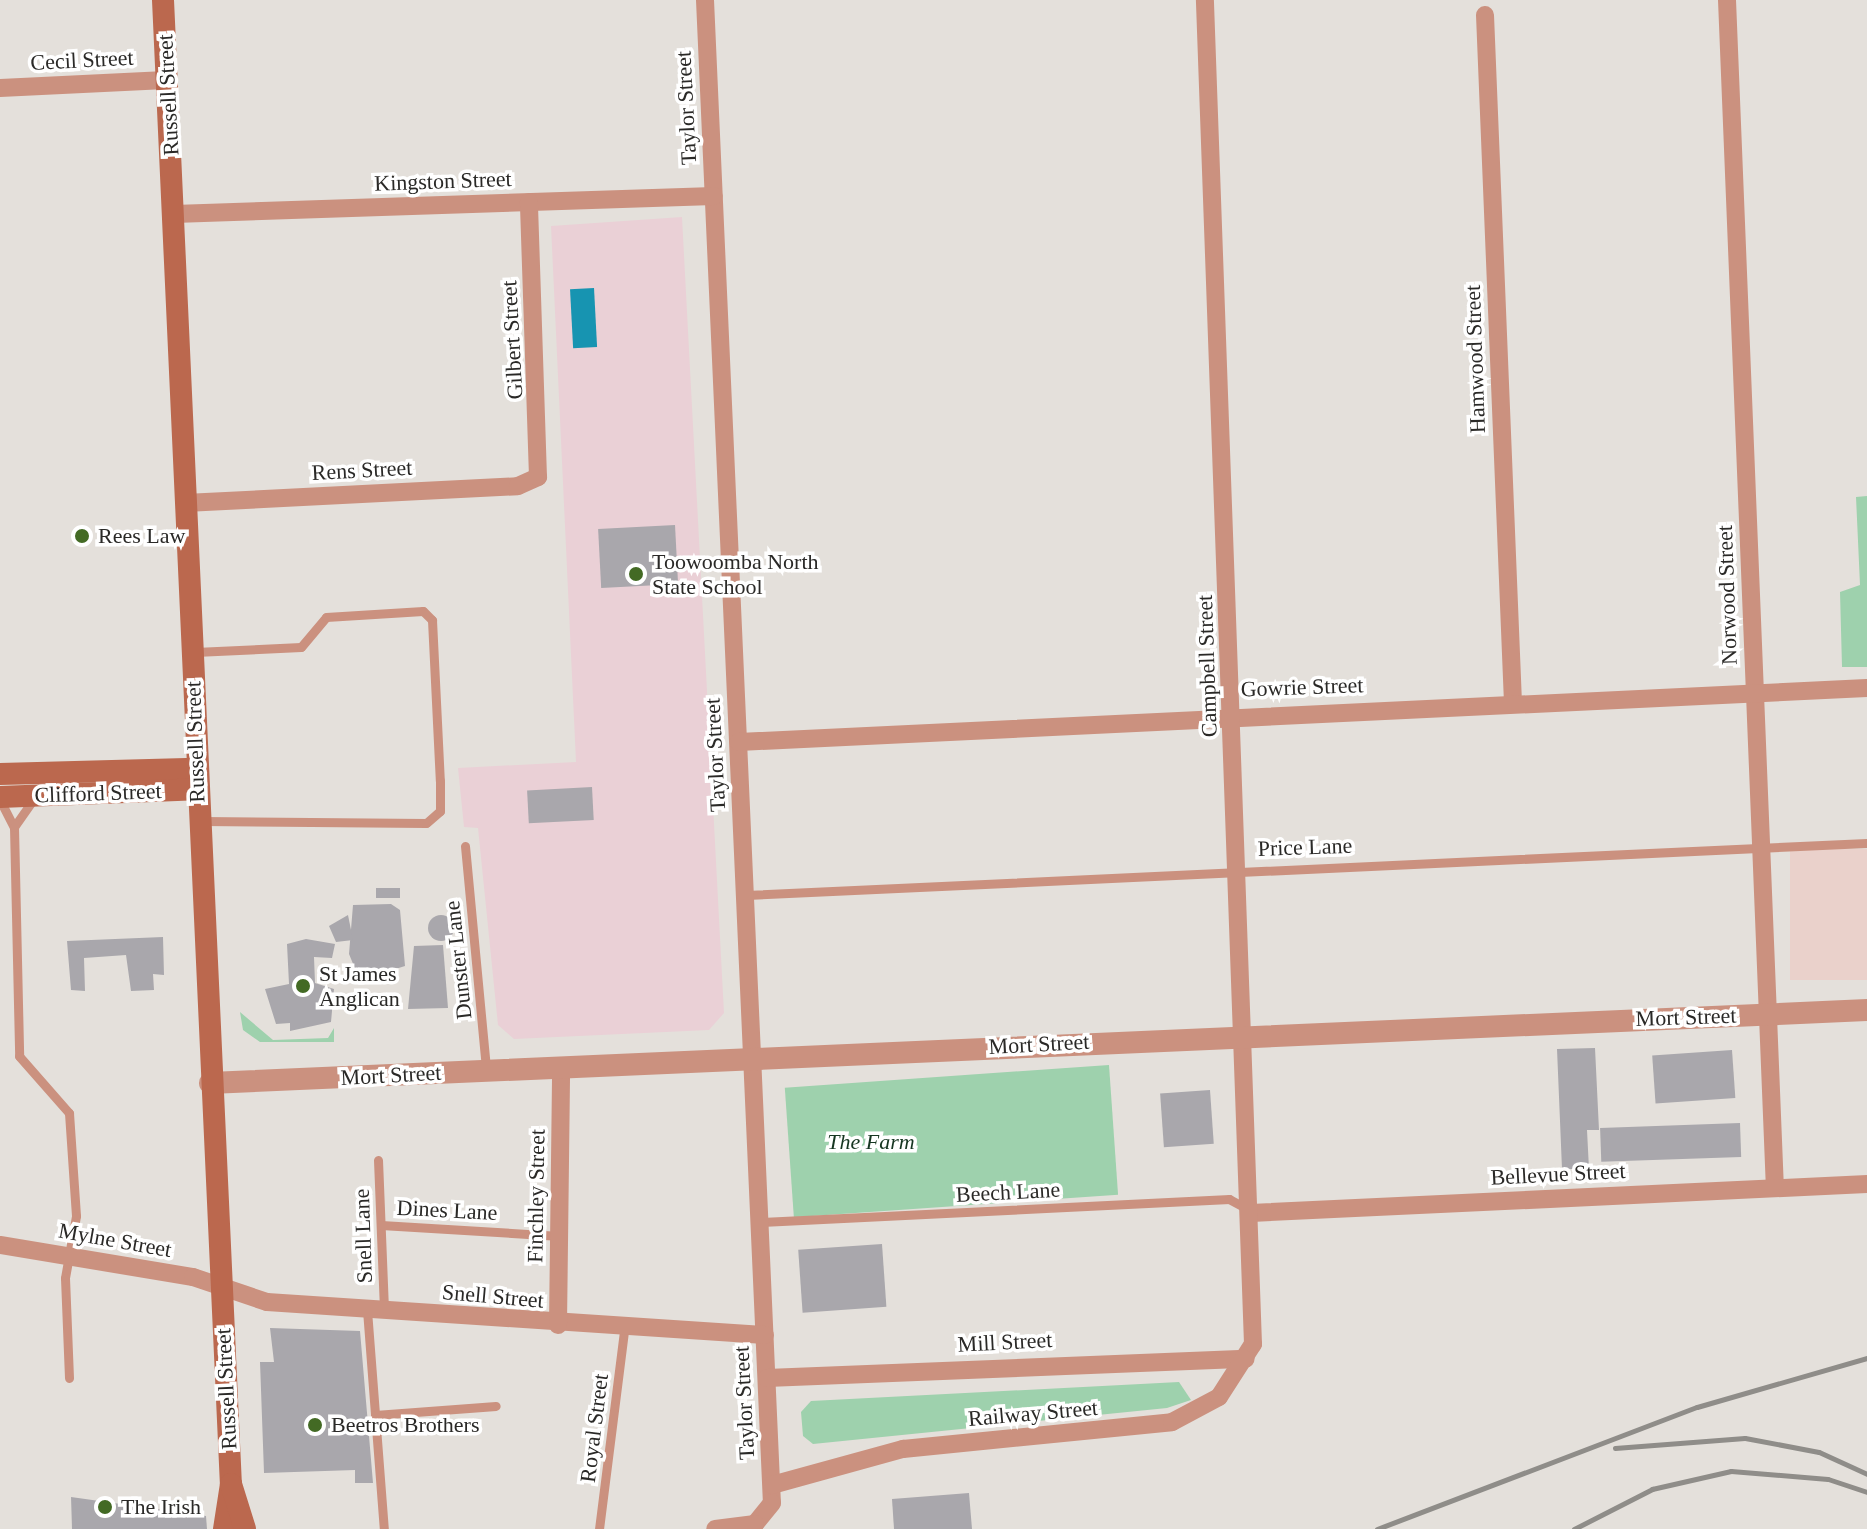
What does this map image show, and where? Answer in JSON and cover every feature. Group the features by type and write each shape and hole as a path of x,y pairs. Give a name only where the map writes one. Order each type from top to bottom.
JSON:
{"main road":[{"name":"Russell Street","path":"163,0 196,779 231,1484 224,1529"},
{"name":"Clifford Street","path":"0,774 196,779"},
{"name":"Clifford Street","path":"0,799 196,779"},
{"name":"Russell Street","path":"231,1484 245,1529"}],"street":[{"name":"Taylor Street","path":"705,0 761,1222 771,1508"},
{"name":"Campbell Street","path":"1205,0 1255,1331"},
{"name":"Norwood Street","path":"1727,0 1775,1188"},
{"name":"Hamwood Street","path":"1485,15 1513,702"},
{"name":"Cecil Street","path":"0,88 166,80"},
{"name":"Kingston Street","path":"174,214 714,196"},
{"name":"Gilbert Street","path":"529,202 538,477"},
{"name":"Rens Street","path":"185,503 518,486 538,477"},
{"name":"Gowrie Street","path":"739,742 1232,714 1867,688"},
{"name":"Mort Street","path":"210,1083 1245,1034 1867,1010"},
{"name":"Finchley Street","path":"558,1325 561,1068"},
{"name":"Bellevue Street","path":"1251,1213 1867,1184"},
{"name":"Mylne Street","path":"0,1245 221,1284"},
{"name":"Snell Street","path":"221,1284 267,1302 624,1331 765,1335"},
{"name":"Railway Street","path":"772,1485 903,1449 1172,1422 1219,1397 1246,1359 1255,1331"},
{"name":"Mill Street","path":"767,1378 1246,1359"},
{"path":"715,1529 755,1524 771,1508"}],"lane":[{"path":"192,652 301,647 326,617 423,611 432,620 440,811 426,823 198,821"},
{"path":"14,827 36,796"},
{"path":"0,799 14,827 19,1056 69,1113 69,1378"},
{"name":"Price Lane","path":"746,895 1238,868 1867,843"},
{"name":"Dunster Lane","path":"465,846 486,1070"},
{"name":"Snell Lane","path":"378,1160 381,1225 375,1415 384,1529"},
{"name":"Beech Lane","path":"761,1222 1229,1199 1251,1213"},
{"name":"Dines Lane","path":"381,1225 560,1236"},
{"name":"Royal Street","path":"599,1529 624,1331"},
{"path":"375,1415 496,1406"},
{"path":"765,1529 771,1508"}],"shaded area":[{"name":"Toowoomba North State School","path":"682,217 724,1013 709,1030 514,1039 498,1025 478,828 464,827 458,768 576,762 551,226"},
{"path":"1790,849 1867,849 1867,980 1790,980"}],"green space":[{"path":"1867,496 1867,667 1842,667 1840,592 1860,585 1856,497"},
{"path":"240,1012 273,1040 328,1038 334,1028 334,1042 260,1042 243,1030"},
{"name":"The Farm","path":"1109,1065 1118,1195 794,1217 785,1088"},
{"path":"1179,1382 1191,1400 1167,1408 813,1444 803,1436 801,1412 811,1401"}],"water":[{"path":"594,288 597,347 573,348 570,289"}],"building":[{"path":"675,525 678,584 601,588 598,529"},
{"path":"592,787 594,820 529,823 527,790"},
{"path":"376,888 400,888 400,898 376,898"},
{"path":"391,904 400,910 405,966 370,977 370,970 356,971 349,954 353,905"},
{"path":"348,915 353,940 336,942 329,926"},
{"path":"441,915 450,919 454,928 450,937 441,941 432,937 428,928 432,919"},
{"path":"163,937 164,975 153,974 154,990 131,991 126,955 84,958 85,991 71,990 67,941"},
{"name":"St James Anglican","path":"306,939 335,944 332,958 314,957 315,983 334,989 331,1022 290,1031 290,1023 276,1024 265,989 289,984 287,944"},
{"path":"443,945 448,1008 408,1009 414,946"},
{"path":"1595,1048 1599,1130 1587,1130 1589,1169 1562,1169 1557,1049"},
{"path":"1732,1050 1735,1098 1656,1103 1652,1056"},
{"path":"1210,1090 1214,1144 1164,1147 1160,1093"},
{"path":"1740,1123 1741,1157 1601,1162 1600,1128"},
{"path":"882,1244 886,1307 803,1313 798,1250"},
{"name":"Beetros Brothers","path":"270,1328 360,1331 373,1483 355,1483 355,1470 264,1473 260,1362 274,1362"},
{"path":"969,1493 972,1529 894,1529 892,1499"},
{"name":"The Irish","path":"71,1497 206,1516 207,1529 72,1529"}],"railway":[{"path":"1377,1529 1697,1407 1867,1358"},
{"path":"1615,1448 1745,1438 1819,1452 1867,1474"},
{"path":"1574,1529 1652,1489 1731,1471 1828,1479 1867,1492"}],"place":[{"name":"Rees Law","path":"82,536"},
{"name":"Toowoomba North State School","path":"636,574"},
{"name":"St James Anglican","path":"303,986"},
{"name":"Beetros Brothers","path":"315,1425"},
{"name":"The Irish","path":"105,1507"}]}
